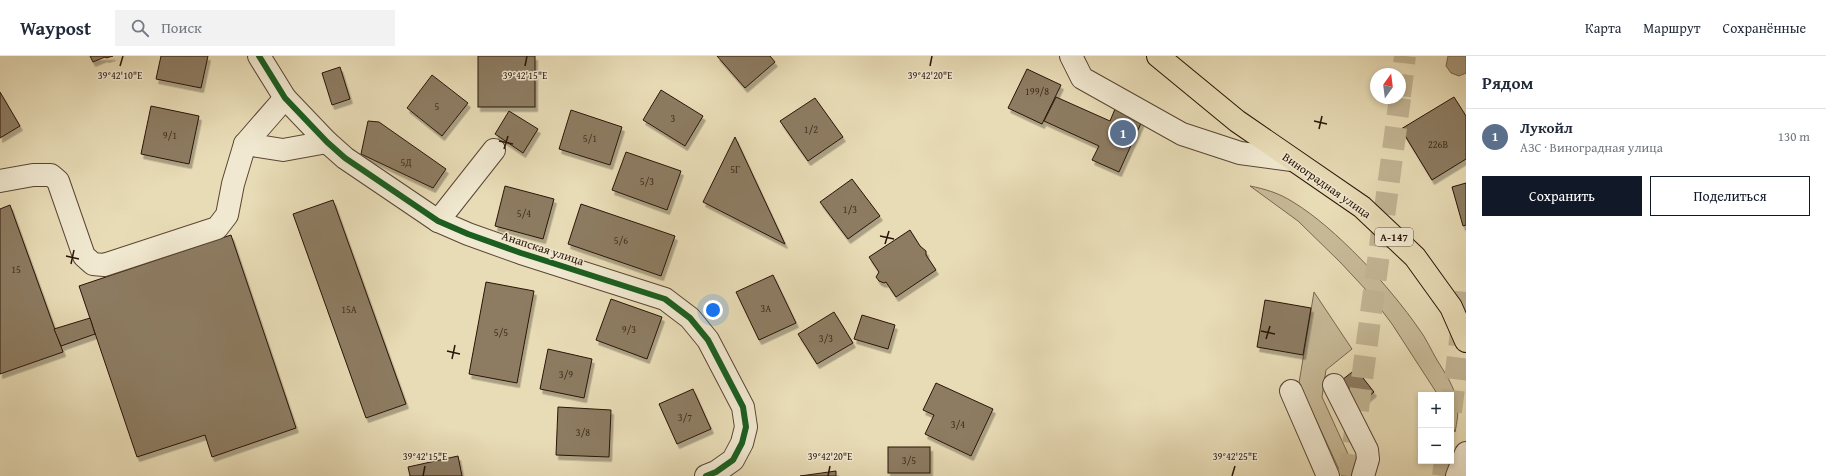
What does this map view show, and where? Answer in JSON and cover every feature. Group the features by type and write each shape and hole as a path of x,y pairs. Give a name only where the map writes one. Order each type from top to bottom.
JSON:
{"main road":[{"name":"Виноградная улица","path":"1158,56 1237,121 1362,207 1415,257 1450,307 1466,341"}],"street":[{"name":"Анапская улица","path":"259,56 285,98 327,142 345,158 438,221 468,234 665,299 690,318 708,340 743,408 746,427 742,443 733,460 716,472 706,476"},
{"path":"1071,56 1082,78 1182,134 1240,153 1292,160"},
{"path":"0,181 32,175 51,175 58,181 84,256 93,264 104,266 217,228 227,215 233,184 245,144 285,98"},
{"path":"245,144 284,150 327,142"},
{"path":"438,221 494,150"},
{"path":"1334,385 1367,450 1368,459 1363,476"},
{"path":"1291,391 1328,476"},
{"path":"1457,476 1466,453"}],"shaded area":[{"path":"1448,56 1466,56 1466,73 1459,76 1451,73 1446,66"},
{"path":"1250,186 1267,190 1282,196 1310,213 1344,243 1378,277 1393,295 1422,333 1456,395 1458,417 1455,432 1454,392 1436,392 1392,324 1368,292 1298,221"},
{"path":"1314,292 1352,349 1326,370 1322,397 1357,476 1342,476 1299,383"}],"building":[{"path":"90,56 113,56 105,57 93,62"},
{"path":"161,56 208,56 201,88 156,79"},
{"path":"478,56 535,56 535,107 478,107"},
{"path":"717,56 770,56 775,62 745,88"},
{"path":"340,67 350,99 332,105 322,73"},
{"path":"1027,69 1061,85 1042,124 1008,108"},
{"path":"432,75 468,103 442,136 407,108"},
{"path":"661,90 703,116 685,146 643,120"},
{"path":"0,92 20,126 0,138"},
{"path":"1056,97 1110,121 1115,109 1142,121 1119,172 1092,160 1099,146 1044,121"},
{"path":"1454,97 1466,116 1466,159 1432,180 1401,129"},
{"path":"815,98 843,137 808,161 780,121"},
{"path":"151,106 199,116 189,164 141,154"},
{"path":"571,110 622,127 610,165 559,149"},
{"path":"509,111 538,129 523,153 495,134"},
{"path":"368,121 379,122 446,169 433,188 361,154"},
{"path":"735,137 785,244 703,202"},
{"path":"626,152 681,171 667,210 612,190"},
{"path":"852,179 880,216 848,239 820,202"},
{"path":"1466,183 1466,225 1463,226 1452,187"},
{"path":"505,186 554,199 543,239 495,226"},
{"path":"333,200 406,404 366,418 293,214"},
{"path":"581,204 675,236 661,276 568,244"},
{"path":"10,205 63,352 0,374 0,209"},
{"path":"910,230 920,246 926,251 926,255 936,270 896,297 886,282 884,283 879,281 876,277 879,272 869,257"},
{"path":"231,235 296,428 212,457 205,435 137,457 79,286"},
{"path":"773,275 796,323 759,340 736,292"},
{"path":"486,282 534,291 517,383 469,374"},
{"path":"611,299 662,317 647,359 596,340"},
{"path":"1265,300 1311,308 1303,355 1257,347"},
{"path":"834,312 853,343 817,364 798,334"},
{"path":"862,315 895,325 888,349 854,339"},
{"path":"90,318 95,334 61,346 54,329"},
{"path":"548,349 592,359 584,398 540,389"},
{"path":"1356,369 1374,392 1361,403 1342,380"},
{"path":"936,383 993,409 971,456 925,434 934,415 923,410"},
{"path":"693,389 711,429 677,444 659,404"},
{"path":"558,407 611,410 609,457 556,455"},
{"path":"888,447 930,447 930,473 888,473"},
{"path":"458,456 462,476 410,476 408,467"},
{"path":"836,471 836,476 800,476"}],"tunnel":[{"path":"1404,68 1405,56"},
{"path":"1349,476 1399,104"},
{"path":"1454,392 1466,292"},
{"path":"1443,476 1445,464"}],"cycle path":[{"path":"259,56 285,98 327,142 345,158 438,221 468,234 521,253 665,299 690,318 708,340 743,407 746,427 742,443 733,460 716,472 706,476"}],"place":[{"name":"Лукойл","path":"1123,133"}]}
